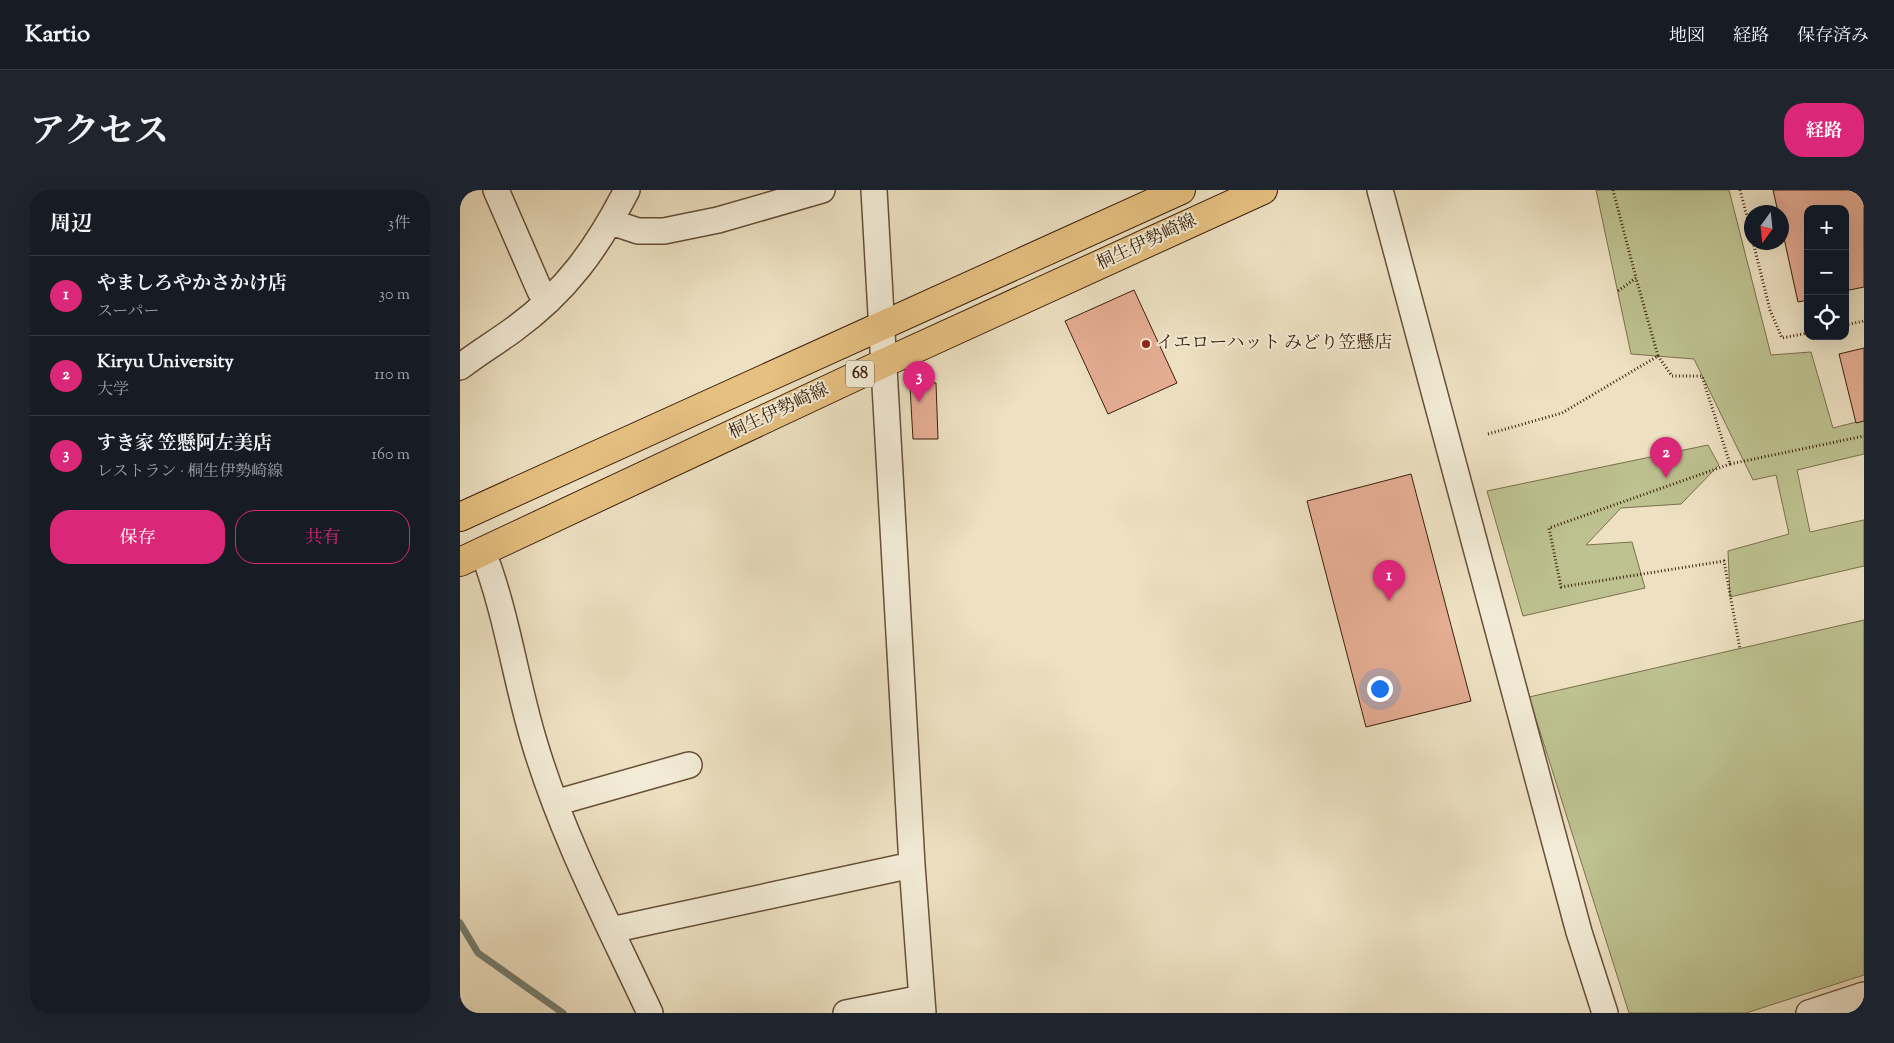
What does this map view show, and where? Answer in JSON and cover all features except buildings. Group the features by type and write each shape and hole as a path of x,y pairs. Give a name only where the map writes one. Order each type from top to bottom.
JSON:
{"main road":[{"name":"桐生伊勢崎線","path":"460,517 1181,190"},
{"name":"桐生伊勢崎線","path":"472,557 884,363 1263,190"}],"street":[{"path":"496,190 540,291 548,301"},
{"path":"460,367 483,349 513,330 548,301 578,272 611,222 627,190"},
{"path":"611,222 638,231 664,231 718,220 822,190"},
{"path":"846,1013 922,1006 912,865 874,190"},
{"path":"1380,190 1577,922 1605,1013"},
{"path":"472,557 555,803 650,1013"},
{"path":"555,803 688,765"},
{"path":"611,930 912,865"},
{"path":"1809,1013 1864,995"}],"path":[{"path":"1613,190 1658,356 1672,376 1702,376 1730,464"},
{"path":"1740,190 1744,205"},
{"path":"1755,250 1770,310 1782,338 1804,334"},
{"path":"1618,291 1636,278"},
{"path":"1849,324 1864,321"},
{"path":"1488,434 1562,413 1658,356"},
{"path":"1740,649 1724,561 1561,587 1549,528 1730,464 1864,436"}],"green space":[{"path":"1596,190 1729,190 1771,355 1811,352 1833,428 1864,420 1864,454 1797,470 1810,532 1864,520 1864,566 1730,597 1728,551 1789,534 1776,475 1753,480 1694,359 1631,354"},
{"path":"1708,445 1719,465 1681,504 1621,508 1586,545 1632,542 1645,588 1523,616 1487,491"},
{"path":"1864,620 1864,975 1746,1013 1629,1013 1529,697"}],"waterway":[{"path":"460,923 478,953 563,1013"}],"place":[{"name":"イエローハット みどり笠懸店","path":"1146,344"},
{"name":"すき家 笠懸阿左美店","path":"919,402"},
{"name":"Kiryu University","path":"1666,478"},
{"name":"やましろやかさかけ店","path":"1389,601"}]}
